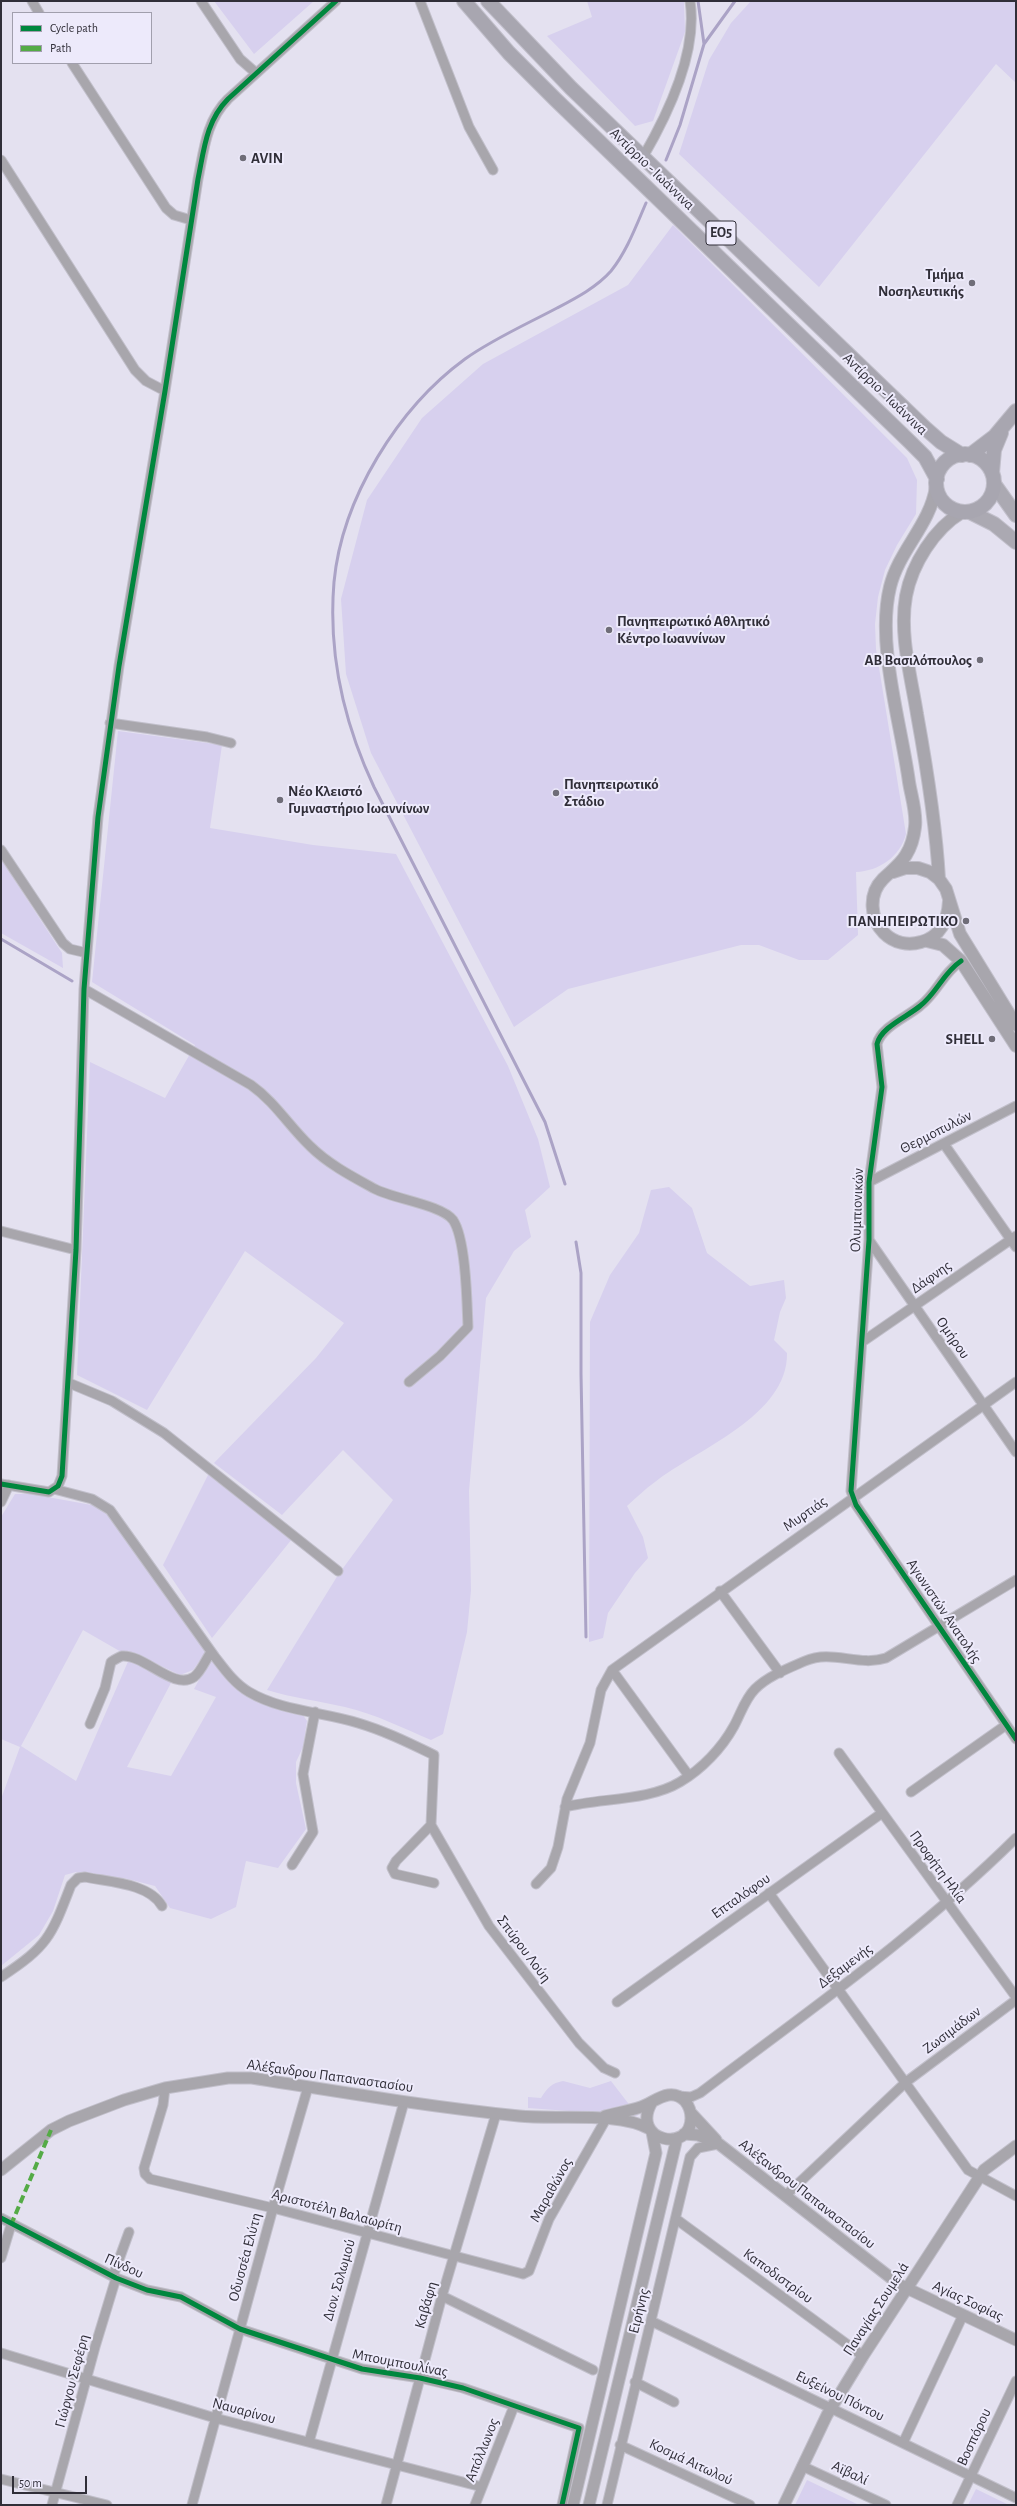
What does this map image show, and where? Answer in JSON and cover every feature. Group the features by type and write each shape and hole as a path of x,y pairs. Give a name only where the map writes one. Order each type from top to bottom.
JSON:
{"highway":[{"name":"Αντίρριο - Ιωάννινα","path":"464,1 509,53 545,89 910,442 924,457 936,483"},
{"name":"Αντίρριο - Ιωάννινα","path":"488,1 555,72 932,435 966,455"},
{"path":"966,512 978,510 989,499 993,479 994,450 1006,425 1016,411"},
{"path":"936,483 939,471 948,460 966,455 987,443 1006,425"},
{"name":"ΕΟ5","path":"966,455 984,461 993,479"},
{"name":"ΕΟ5","path":"936,483 938,494 948,506 966,512"}],"main road":[{"name":"ΕΟ5","path":"993,479 1016,515"},
{"path":"936,483 930,512 895,571 886,609 888,653 916,826 906,855 893,872 882,880 875,891 872,904 877,922 889,938 901,943 914,944 927,940 937,934 944,924 948,913 949,901"},
{"path":"939,879 930,786 906,647 904,611 911,579 924,553 946,524 966,512"},
{"name":"ΕΟ5","path":"966,512 994,524 1016,542"},
{"path":"893,872 905,868 918,868 930,872 939,879 946,889 960,934 1016,1025"},
{"path":"927,940 943,946 961,961 1016,1046"}],"street":[{"path":"32,1 39,12"},
{"path":"202,1 240,59 256,73"},
{"path":"1,1502 5,1484 47,1492 54,1489 62,1476 69,1383 76,1250 84,989 98,817 110,723 165,391 191,220 210,124 221,106 336,1"},
{"path":"420,1 469,128 493,170"},
{"path":"643,157 664,119 687,52 692,24 690,1"},
{"path":"73,64 166,208 174,215 191,220"},
{"path":"1,160 135,370 146,381 165,391"},
{"path":"110,723 207,737 230,743"},
{"path":"1,850 63,943 70,949 87,953"},
{"name":"Ολυμπιονικών","path":"852,1498 851,1484 868,1240 869,1182 882,1077 878,1041 885,1032 934,994 944,976 961,961"},
{"path":"84,989 251,1085 267,1097 314,1150 352,1176 384,1194 442,1212 452,1218 461,1240 468,1328 440,1356 409,1382"},
{"name":"Θερμοπυλών","path":"869,1182 1016,1106"},
{"path":"944,1144 1014,1241"},
{"path":"1,1231 76,1250"},
{"name":"Ομήρου","path":"868,1240 1016,1452"},
{"name":"Δάφνης","path":"862,1342 914,1306 1014,1241"},
{"name":"Μυρτιάς","path":"612,1670 1016,1382"},
{"path":"69,1383 112,1401 164,1433 338,1570"},
{"path":"54,1489 92,1499 110,1510 211,1652 231,1676 248,1692 267,1701 315,1712 384,1732 434,1755 431,1825 396,1861 392,1870 396,1874 434,1883"},
{"name":"Αγωνιστών Ανατολής","path":"852,1498 1016,1739"},
{"path":"565,1807 591,1801 657,1791 675,1785 689,1776 722,1744 754,1690 780,1673 817,1656 835,1656 868,1662 879,1660 896,1653 1016,1580"},
{"path":"720,1592 780,1673"},
{"path":"90,1724 105,1688 111,1662 123,1656 136,1660 176,1679 186,1681 195,1676 211,1652"},
{"path":"536,1884 551,1868 558,1847 565,1807 590,1743 601,1690 612,1670 689,1776"},
{"path":"292,1865 313,1832 303,1774 315,1712"},
{"path":"911,1792 1006,1725"},
{"name":"Προφήτη Ηλία","path":"839,1753 1016,1998"},
{"name":"Επταλόφου","path":"617,2002 882,1814"},
{"name":"Σπύρου Λούη","path":"431,1825 489,1926 579,2043 604,2068 615,2073"},
{"name":"Δεξαμενής","path":"678,2096 691,2096 700,2093 838,1988 947,1903 1016,1838"},
{"path":"1,1977 28,1959 47,1942 71,1885 78,1878 85,1877 140,1890 154,1896 162,1906"},
{"path":"769,1893 968,2170 1016,2196"},
{"name":"Ζωσιμάδων","path":"785,2196 906,2082 1016,1998"},
{"name":"Αλέξανδρου Παπαναστασίου","path":"1,2170 51,2130 68,2121 124,2100 165,2088 237,2078 496,2114 638,2122 651,2131"},
{"name":"Οδυσσέα Ελύτη","path":"192,2505 272,2208 308,2087"},
{"name":"Αριστοτέλη Βαλαωρίτη","path":"165,2088 163,2105 144,2168 145,2174 150,2179 272,2208 523,2274"},
{"path":"592,2119 640,2108 664,2095 678,2096 684,2100 691,2113 719,2144"},
{"name":"Διον. Σολωμού","path":"309,2442 404,2102"},
{"path":"573,2505 656,2152 646,2116 652,2102"},
{"path":"651,2131 662,2139 680,2136 689,2128 691,2113"},
{"name":"Καβάφη","path":"386,2505 442,2296 496,2114"},
{"name":"Μαραθώνος","path":"523,2274 529,2271 549,2220 606,2119"},
{"name":"Αλέξανδρου Παπαναστασίου","path":"680,2136 698,2134 719,2144 907,2289"},
{"path":"589,2505 680,2136"},
{"name":"Ειρήνης","path":"607,2505 620,2444 690,2157 698,2148 719,2144"},
{"name":"Παναγίας Σουμελά","path":"784,2505 831,2407 863,2356 979,2177 991,2164 1016,2146"},
{"name":"Πίνδου","path":"1,2218 11,2225 114,2277 147,2290 181,2296 240,2329"},
{"name":"Καποδιστρίου","path":"676,2219 863,2356"},
{"path":"1,2258 11,2225"},
{"name":"Γιώργου Σεφέρη","path":"52,2505 114,2277 129,2232"},
{"name":"Αγίας Σοφίας","path":"907,2289 1016,2340"},
{"path":"442,2296 593,2370"},
{"path":"903,2443 963,2315"},
{"name":"Ευξείνου Πόντου","path":"651,2321 1016,2498"},
{"name":"Μπουμπουλίνας","path":"240,2329 331,2361 390,2375 420,2378 463,2388 579,2428 562,2505"},
{"name":"Ναυαρίνου","path":"1,2353 215,2418 482,2487"},
{"name":"Βοσπόρου","path":"957,2505 1016,2381"},
{"path":"635,2382 674,2402"},
{"name":"Απόλλωνος","path":"475,2505 514,2406"},
{"name":"Κοσμά Αιτωλού","path":"620,2444 750,2505"},
{"name":"Αϊβαλί","path":"802,2466 886,2505"},
{"path":"1,2480 107,2505"}],"shaded area":[{"path":"214,1 314,1 254,54"},
{"path":"587,1 684,1 685,32 653,121 635,126 547,36 592,17"},
{"path":"751,1 1016,1 1016,83 996,64 819,287 679,154 709,60 731,23"},
{"name":"Πανηπειρωτικό Αθλητικό Κέντρο Ιωαννίνων","path":"673,225 907,458 917,480 916,514 897,545 885,570 878,597 875,624 876,649 906,834 899,850 894,856 873,869 856,872 858,935 828,960 799,960 759,945 741,945 568,989 514,1027 371,753 346,674 341,599 367,500 422,418 483,364 628,285"},
{"path":"118,731 222,745 210,828 313,845 396,854 508,1066 538,1139 550,1187 525,1210 531,1237 514,1251 486,1298 469,1491 471,1590 467,1632 443,1734 431,1740 367,1713 267,1690 338,1575 393,1500 343,1450 282,1515 214,1463 316,1358 344,1323 245,1251 147,1410 77,1375 90,1062 165,1098 195,1045 92,982"},
{"path":"1,859 62,953 63,968 1,933"},
{"path":"669,1187 692,1208 707,1253 750,1286 784,1280 786,1298 780,1312 774,1340 787,1353 783,1375 773,1395 757,1413 737,1429 655,1482 627,1506 643,1537 648,1558 635,1573 608,1613 603,1638 589,1642 590,1322 610,1275 639,1233 651,1190"},
{"path":"209,1473 292,1539 212,1638 163,1565"},
{"path":"15,1494 31,1494 97,1506 116,1523 207,1651 193,1670 180,1675 132,1652 123,1653 83,1630 21,1746 76,1781 130,1657 172,1681 127,1767 171,1776 216,1697 194,1689 211,1658 232,1683 241,1691 261,1702 303,1715 307,1721 303,1747 296,1762 296,1783 306,1829 278,1868 246,1861 236,1907 211,1919 170,1908 155,1886 124,1878 123,1882 76,1872 65,1875 53,1911 39,1935 1,1966 1,1799 20,1747 1,1739 1,1517"},
{"path":"563,2081 590,2088 611,2081 638,2116 528,2108 528,2097 541,2098 550,2086"},
{"path":"807,2480 859,2505 795,2505"},
{"path":"976,2489 1009,2505 968,2505"}],"waterway":[{"path":"666,160 680,125 704,44 698,1"},
{"path":"704,44 735,1"},
{"path":"565,1184 545,1122 363,763 354,738 340,687 334,635 334,582 339,550 348,519 361,487 377,457 396,429 417,403 440,379 465,359 499,338 586,292 605,277 622,255 646,203"},
{"path":"1,939 72,981"},
{"path":"576,1242 581,1273 581,1374 586,1637"}],"marked path":[{"path":"11,2225 51,2130"}],"cycle path":[{"path":"1,1484 49,1492 58,1486 62,1476 76,1250 84,989 98,817 119,666 204,147 210,126 228,99 336,1"},
{"path":"961,961 949,971 926,1001 889,1027 879,1038 877,1044 882,1087 869,1182 869,1240 851,1491 856,1505 1016,1739"},
{"path":"1,2218 116,2278 147,2290 181,2297 240,2329 362,2369 420,2378 463,2388 579,2428 562,2505"}],"place":[{"name":"AVIN","path":"243,158"},
{"name":"Τμήμα Νοσηλευτικής","path":"972,283"},
{"name":"Πανηπειρωτικό Αθλητικό Κέντρο Ιωαννίνων","path":"609,630"},
{"name":"ΑΒ Βασιλόπουλος","path":"980,660"},
{"name":"Πανηπειρωτικό Στάδιο","path":"556,793"},
{"name":"Νέο Κλειστό Γυμναστήριο Ιωαννίνων","path":"280,800"},
{"name":"ΠΑΝΗΠΕΙΡΩΤΙΚΟ","path":"966,921"},
{"name":"SHELL","path":"992,1039"}]}
